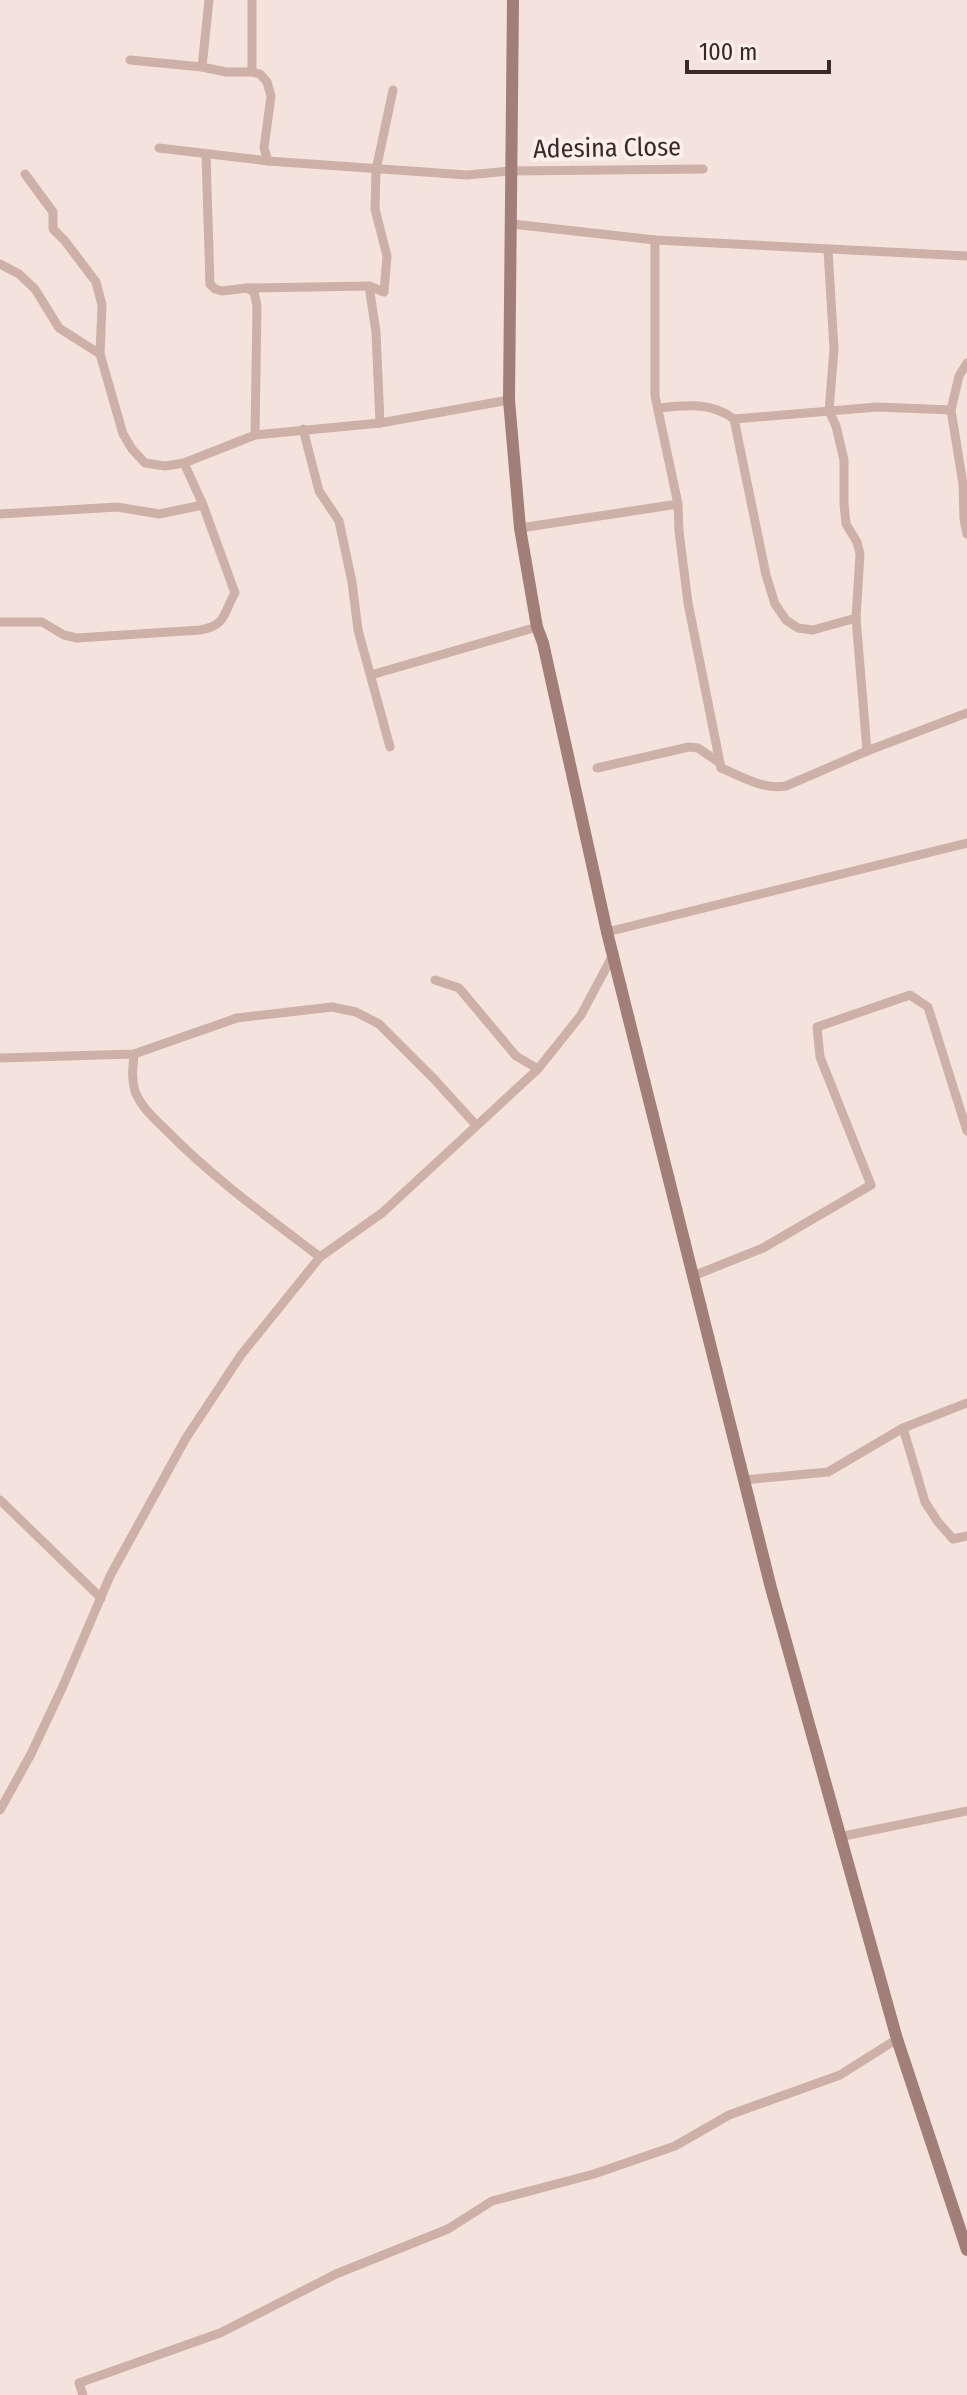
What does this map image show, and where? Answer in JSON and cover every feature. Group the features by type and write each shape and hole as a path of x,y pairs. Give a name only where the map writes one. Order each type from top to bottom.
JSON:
{"main road":[{"path":"513,0 509,400 520,528 537,627 607,932 771,1588 897,2039 967,2250"}],"street":[{"path":"202,67 209,0"},
{"path":"252,0 252,72"},
{"path":"130,60 260,74 267,82 271,96 264,148 268,161"},
{"path":"206,155 210,284 215,289 369,286 384,292 387,256 375,209 376,170 393,90"},
{"name":"Adesina Close","path":"159,148 268,161 467,175 511,171 703,169"},
{"path":"25,174 53,212 53,229 96,282 102,305 100,354 123,434 145,463 165,466 184,463 255,435 380,423 509,400"},
{"path":"512,224 655,240 967,256"},
{"path":"655,240 655,396 678,504 688,603 721,768 774,788 786,786 967,713"},
{"path":"828,250 834,349 829,411 844,460 846,524 860,554 856,618 867,751"},
{"path":"0,264 19,274 35,289 59,328 100,354"},
{"path":"369,286 376,332 380,423"},
{"path":"247,288 254,292 257,306 255,435"},
{"path":"967,363 959,376 951,410 963,484 967,534"},
{"path":"658,408 710,406 723,410 734,419 766,575 775,604 786,620 798,628 813,630 856,618"},
{"path":"734,419 877,407 951,410"},
{"path":"303,429 319,491 339,521 358,630 390,747"},
{"path":"0,622 42,622 64,635 77,638 212,628 226,615 235,593 184,463"},
{"path":"520,528 678,504"},
{"path":"0,514 117,507 159,514 203,505"},
{"path":"371,675 537,627"},
{"path":"597,768 689,747 698,748 720,763"},
{"path":"607,932 967,843"},
{"path":"0,1810 31,1754 110,1576 186,1438 241,1355 320,1257 382,1213 538,1069 581,1015 613,955"},
{"path":"435,980 459,988 516,1056 538,1069"},
{"path":"693,1276 763,1248 871,1185 820,1057 817,1027 910,995 928,1007 967,1131"},
{"path":"0,1058 134,1054 237,1018 332,1007 356,1012 379,1024 476,1125"},
{"path":"134,1054 132,1075 136,1093 150,1114 183,1148 320,1257"},
{"path":"744,1480 828,1472 903,1428 967,1403"},
{"path":"903,1428 925,1502 953,1539 967,1536"},
{"path":"0,1500 101,1598"},
{"path":"839,1837 967,1811"},
{"path":"83,2395 79,2383 220,2333 336,2274 448,2229 492,2201 594,2174 675,2146 729,2115 840,2075 897,2039"}]}
